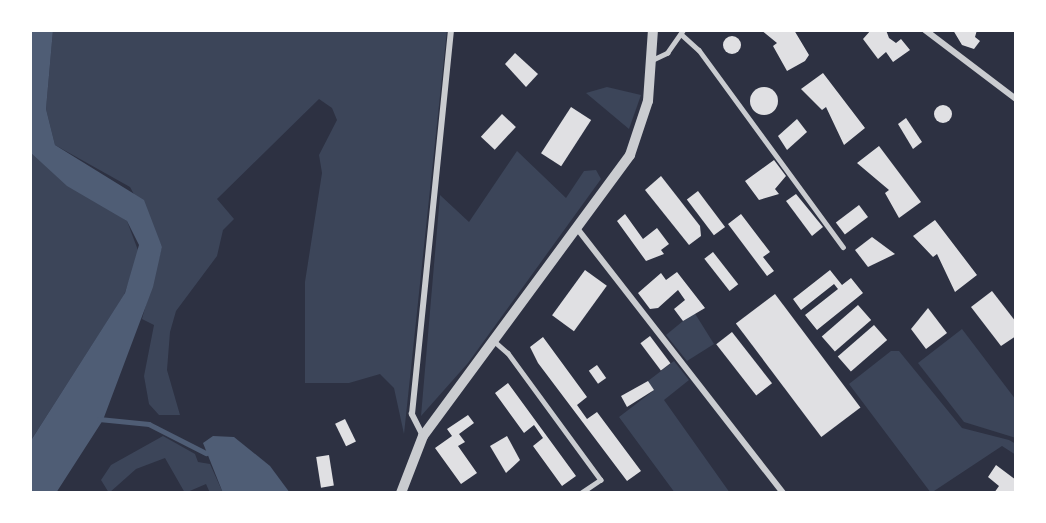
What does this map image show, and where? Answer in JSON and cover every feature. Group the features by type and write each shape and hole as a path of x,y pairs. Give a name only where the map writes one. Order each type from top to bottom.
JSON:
{"street":[{"path":"423,436 412,414 451,30"},
{"path":"401,493 423,436 576,227 643,128 652,60 653,30"},
{"path":"925,30 1016,99"},
{"path":"576,227 783,493"}],"lane":[{"path":"652,60 667,52 682,32 699,50 843,247"},
{"path":"494,341 508,353 601,480 582,493"}],"shaded area":[{"path":"30,30 53,30 46,109 55,145 144,200 162,247 153,287 103,420 56,493 30,493 30,442 125,293 139,245 127,221 67,186 30,152"},
{"path":"53,30 447,30 404,434 394,388 380,374 349,383 305,383 305,282 322,173 319,155 337,120 332,108 319,99 217,199 234,219 223,230 217,256 176,311 170,332 167,370 180,415 159,415 149,404 144,376 154,325 142,319 162,247 130,187 55,145 46,109"},
{"path":"607,87 641,95 629,129 586,93"},
{"path":"517,151 566,198 584,171 596,170 601,179 468,363 421,416 440,195 469,222"},
{"path":"30,152 127,221 139,253 124,295 30,442"},
{"path":"694,312 714,344 687,361 666,335"},
{"path":"962,329 1016,400 1016,438 964,422 918,363"},
{"path":"891,351 899,351 962,428 1009,440 1016,444 1016,455 1002,446 931,493 849,384"},
{"path":"674,361 689,380 664,400 730,493 675,493 619,417 653,391 648,381"},
{"path":"163,436 195,454 198,462 210,464 223,493 210,493 206,484 185,493 165,458 136,469 109,493 101,480 111,465"},
{"path":"213,436 234,437 270,466 290,493 223,493 203,443"}],"building":[{"path":"761,30 794,30 809,55 805,61 787,71 773,46 777,43"},
{"path":"871,30 886,30 889,38 896,43 901,39 910,50 893,62 886,52 878,59 863,39"},
{"path":"953,30 977,30 975,37 980,41 974,49 962,45"},
{"path":"732,36 738,39 741,45 738,51 732,54 726,51 723,45 726,39"},
{"path":"515,53 538,74 526,87 505,64"},
{"path":"823,73 865,128 844,145 826,107 822,110 801,89"},
{"path":"764,87 774,91 778,101 774,111 764,115 754,111 750,101 754,91"},
{"path":"943,105 949,108 952,114 949,120 943,123 937,120 934,114 937,108"},
{"path":"571,107 591,120 561,166 541,153"},
{"path":"502,114 516,127 495,150 481,137"},
{"path":"906,118 922,142 913,149 898,124"},
{"path":"797,119 807,132 787,150 778,136"},
{"path":"879,146 921,202 899,218 885,193 889,190 857,163"},
{"path":"774,160 786,176 775,189 779,194 759,200 745,181"},
{"path":"661,176 700,226 701,236 689,245 645,190"},
{"path":"698,191 725,227 714,235 687,199"},
{"path":"796,194 823,227 812,236 786,201"},
{"path":"859,205 868,217 845,234 836,222"},
{"path":"625,214 643,239 657,228 669,244 661,250 664,254 646,261 617,221"},
{"path":"741,214 770,252 763,257 774,271 767,276 728,224"},
{"path":"935,220 977,275 955,292 937,254 933,257 913,236"},
{"path":"872,237 895,254 868,267 855,250"},
{"path":"713,252 738,284 730,291 704,259"},
{"path":"585,270 607,286 574,331 552,315"},
{"path":"830,270 842,285 851,278 863,293 817,330 805,315 838,289 834,284 801,310 793,299"},
{"path":"677,272 705,308 683,321 674,309 685,300 678,290 658,308 650,309 638,293 661,273 666,280"},
{"path":"992,291 1016,322 1016,336 1001,346 971,307"},
{"path":"775,294 860,407 821,437 736,323"},
{"path":"858,305 871,320 835,352 822,336"},
{"path":"928,308 947,333 926,349 911,329"},
{"path":"874,325 887,340 851,372 838,356"},
{"path":"732,332 772,383 756,396 716,344"},
{"path":"650,336 670,363 661,370 640,343"},
{"path":"543,337 587,397 577,405 587,419 597,412 641,471 627,481 538,363 530,347"},
{"path":"597,365 606,378 598,384 589,371"},
{"path":"648,381 654,390 627,407 621,396"},
{"path":"508,383 576,476 562,486 533,446 543,438 534,425 524,433 495,393"},
{"path":"468,415 474,423 459,434 465,442 458,446 477,473 461,484 435,448 452,436 447,429"},
{"path":"345,419 356,441 346,446 335,424"},
{"path":"507,436 520,460 506,473 490,446"},
{"path":"329,455 334,486 321,488 316,457"},
{"path":"996,465 1016,480 1016,493 994,493 999,486 988,477"}],"waterway":[{"path":"99,419 149,424 206,453"}]}
